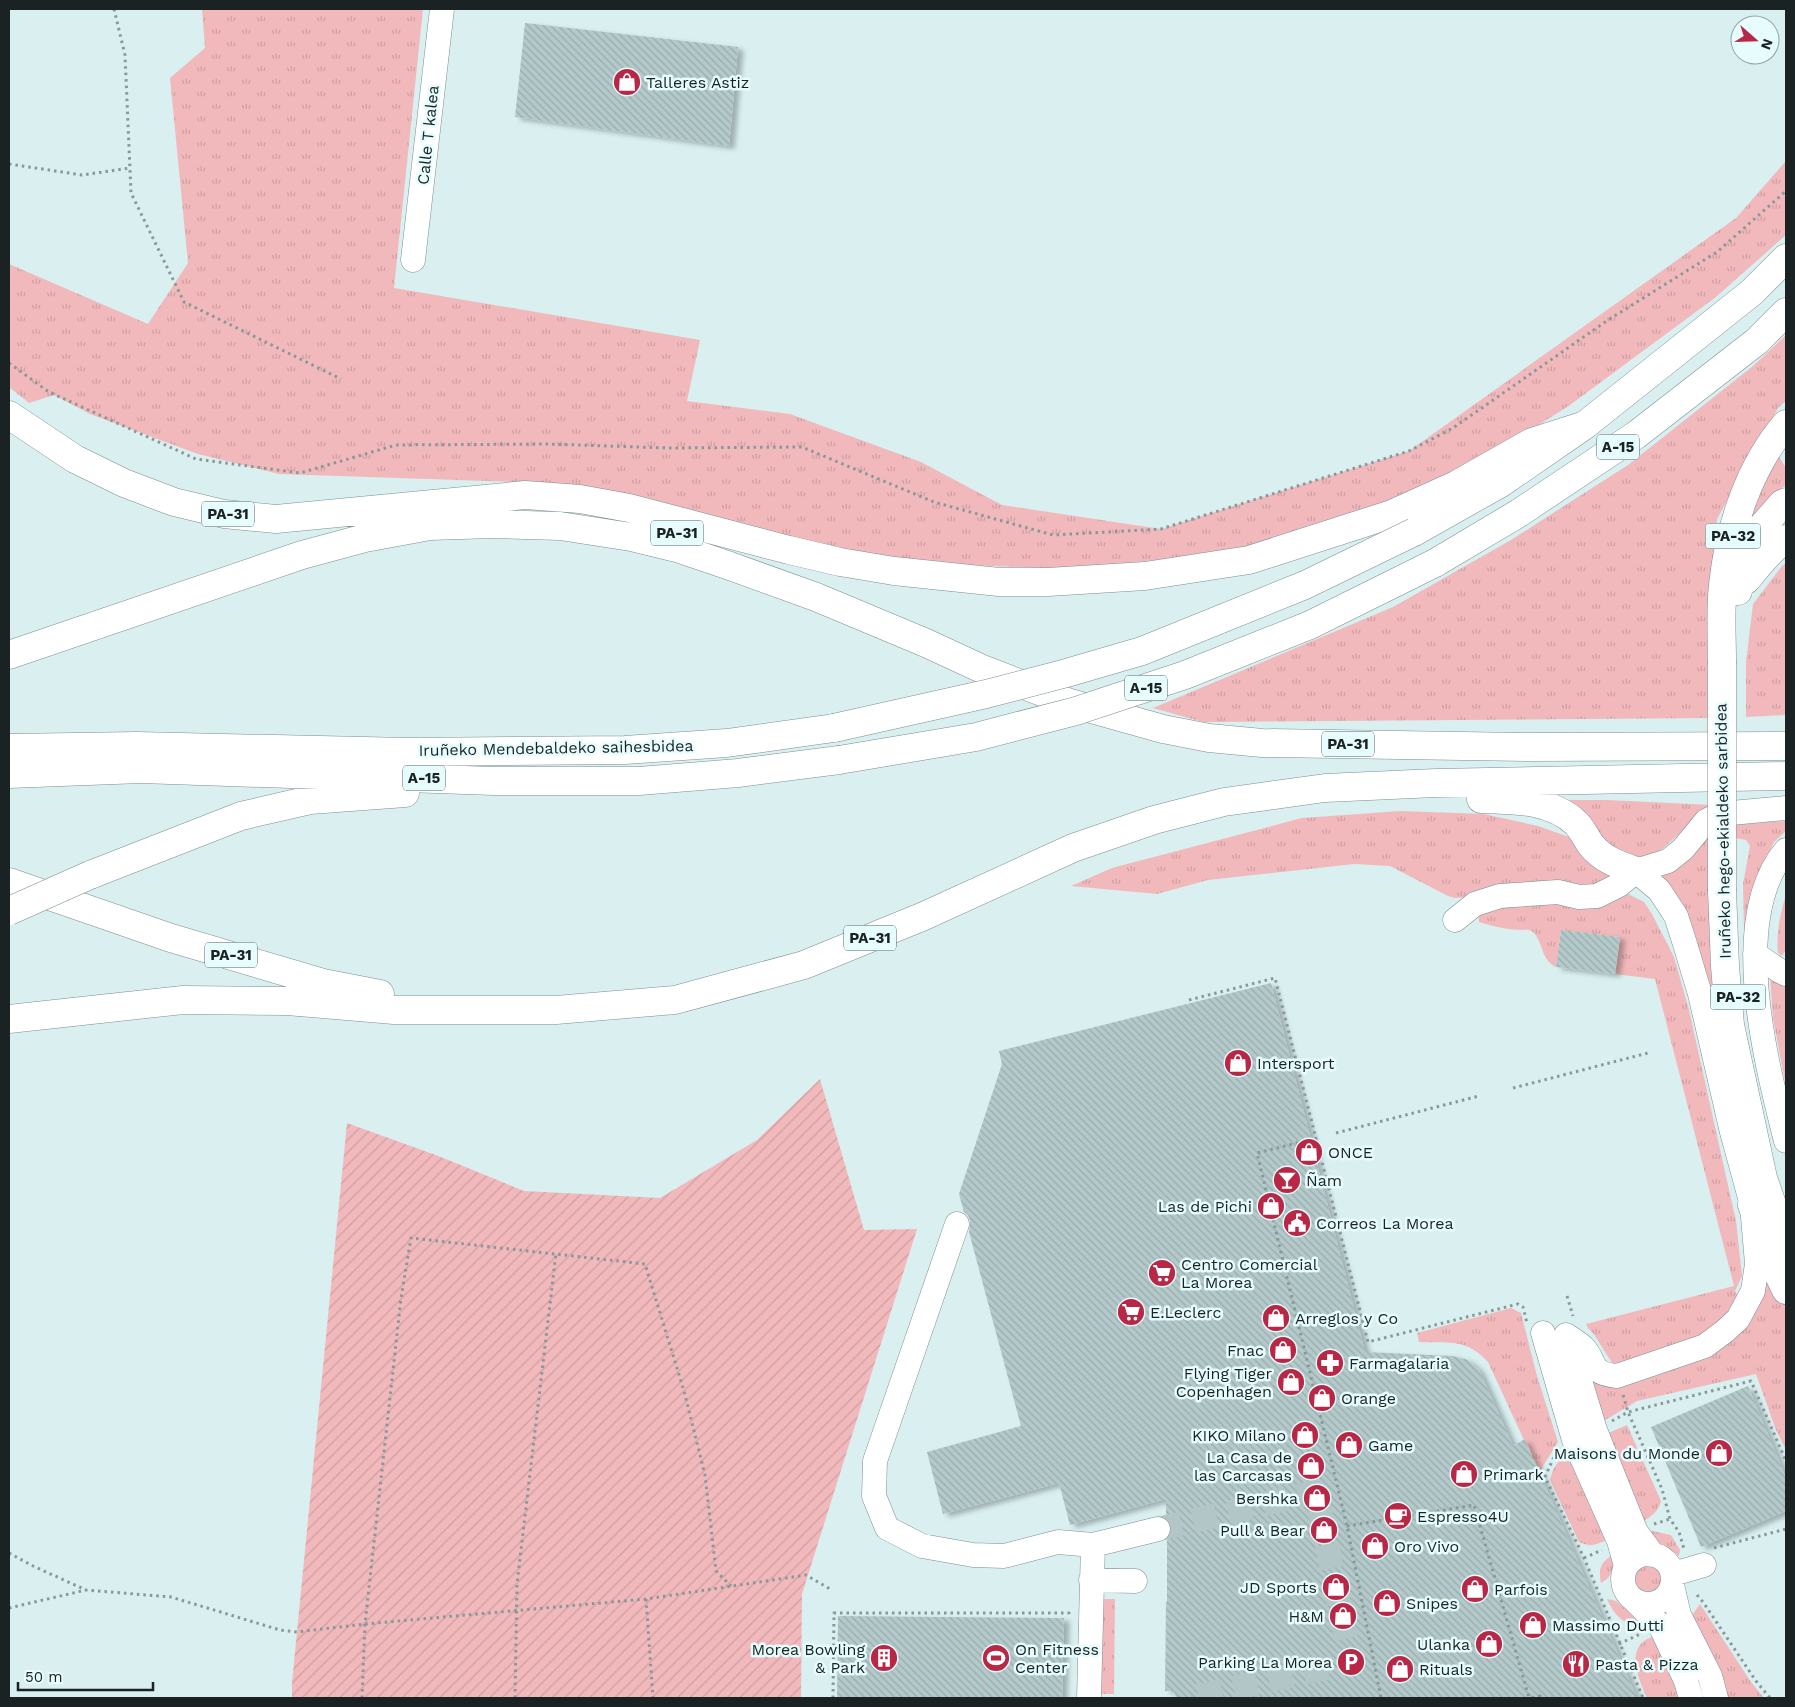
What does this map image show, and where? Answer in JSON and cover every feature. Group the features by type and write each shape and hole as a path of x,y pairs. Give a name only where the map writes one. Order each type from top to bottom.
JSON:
{"highway":[{"name":"Iruñeko Mendebaldeko saihesbidea","path":"9,748 137,746 408,752 624,750 727,743 834,728 996,692 1063,674 1142,651 1305,585 1414,532 1501,483 1585,425 1752,292 1786,258"},
{"name":"Iruñeko Mendebaldeko saihesbidea","path":"9,774 141,769 494,781 639,781 738,773 839,760 976,737 1094,705 1185,675 1310,625 1435,563 1519,513 1636,435 1757,341 1786,312"},
{"name":"PA-31","path":"9,415 75,459 124,483 174,502 224,514 276,519 471,501 564,508 633,521 683,535 771,564 873,606 896,619 926,643 980,668 1070,703 1163,729 1209,738 1262,743 1532,747 1786,746"},
{"name":"Iruñeko hego-ekialdeko sarbidea","path":"1786,424 1757,468 1740,506 1728,555 1723,586 1727,662 1728,890 1725,966 1730,1025 1763,1178 1786,1245"},
{"path":"471,501 525,495 580,499 629,508 789,550 894,571 998,582 1108,579 1154,575 1249,560 1331,535 1400,511 1456,485 1532,442 1585,425"},
{"name":"Iruñeko hego-ekialdeko sarbidea","path":"1727,662 1743,566 1760,529 1786,502"},
{"path":"9,655 302,555 365,538 430,526 492,524 560,526 631,537 680,550 816,597 926,643"},
{"path":"1739,589 1761,562 1786,539"},
{"path":"1532,747 1786,730"},
{"name":"PA-31","path":"9,882 171,938 323,982 458,1008 556,1010 675,1000 804,965 924,916 1073,848 1154,820 1224,802 1325,788 1436,783 1786,776"},
{"path":"9,911 90,875 241,816 310,800 453,790 494,781"},
{"path":"1266,795 1295,804 1417,797 1509,800 1542,804 1560,811 1577,824 1600,855 1613,863 1636,871"},
{"name":"Iruñeko hego-ekialdeko sarbidea","path":"1728,890 1745,1051 1758,1113 1786,1209"},
{"path":"9,1019 183,1000 287,1001 394,1010 458,1008"},
{"path":"1752,1205 1774,1265 1786,1290"}],"street":[{"name":"Calle T kalea","path":"414,260 442,9"},
{"path":"1455,920 1475,904 1500,896 1558,892 1579,897 1597,896 1619,885 1636,871 1668,861 1683,849 1706,821 1720,814 1786,808"},
{"path":"1786,850 1776,861 1763,896 1754,954 1755,984 1761,1028 1786,1141"},
{"path":"1561,1329 1583,1348 1595,1369 1605,1375 1617,1376 1705,1346 1738,1318 1752,1291 1757,1264 1752,1205 1732,1132 1700,994 1676,916 1659,890 1636,871"},
{"path":"1754,954 1786,974"},
{"path":"957,1224 875,1461 874,1496 888,1528 922,1546 973,1555 1004,1556 1058,1542 1093,1545 1136,1541 1158,1528"},
{"path":"1561,1329 1595,1430 1636,1532 1653,1555"},
{"path":"1561,1329 1574,1440 1619,1541 1626,1566"},
{"path":"1089,1698 1093,1545"},
{"path":"1691,1698 1686,1681 1660,1625 1630,1597 1622,1582 1626,1566 1630,1561 1641,1555 1653,1555 1666,1561 1679,1615 1710,1676 1716,1698"},
{"path":"1636,1602 1651,1604 1664,1598 1672,1580 1700,1556"},
{"path":"1091,1580 1135,1581"}],"path":[{"path":"114,9 125,55 131,193 184,302 341,379"},
{"path":"9,164 82,175 130,168"},
{"path":"9,363 49,392 196,459 300,473 396,445 548,444 669,448 802,447 934,502 1053,535 1161,529 1409,451 1453,428 1608,320 1717,252 1786,191"},
{"path":"1188,1000 1275,978 1368,1342 1518,1304 1522,1307"},
{"path":"1512,1088 1648,1053"},
{"path":"1336,1132 1479,1096"},
{"path":"1317,1138 1257,1154 1347,1526 1381,1698"},
{"path":"362,1698 365,1624 401,1298 411,1238 645,1264 684,1391 705,1475 716,1571 731,1586"},
{"path":"515,1698 517,1584 556,1253"},
{"path":"1561,1329 1567,1296"},
{"path":"1612,1422 1628,1412 1751,1381 1786,1461"},
{"path":"1622,1394 1662,1489 1670,1519 1700,1556 1786,1529"},
{"path":"1564,1445 1553,1459 1545,1477 1584,1558 1643,1698"},
{"path":"1347,1526 1474,1505 1531,1698 1540,1696 1540,1698"},
{"path":"1646,1527 1670,1519"},
{"path":"1584,1558 1610,1546"},
{"path":"9,1553 86,1590"},
{"path":"9,1608 86,1590 171,1597 280,1630 297,1632 365,1624 646,1599 806,1575 830,1589"},
{"path":"1696,1588 1697,1597 1703,1602 1756,1681 1770,1698"},
{"path":"646,1599 653,1698"},
{"path":"833,1698 834,1612 1069,1613 1068,1623"},
{"path":"1619,1644 1642,1634"}],"green space":[{"path":"202,9 423,9 394,288 700,340 687,401 790,414 921,462 1002,505 1161,529 1409,451 1736,218 1786,161 1786,235 1716,297 1570,405 1471,468 1340,523 1219,553 1074,569 911,563 781,535 644,497 548,483 279,474 198,454 90,414 54,395 29,403 9,387 9,264 148,324 188,263 170,78 205,48"},
{"path":"1786,335 1786,401 1778,408 1717,519 1707,612 1708,718 1203,722 1153,708 1393,607 1511,540 1628,465 1753,366"},
{"path":"1777,453 1786,468 1786,485 1771,495 1746,532 1752,506"},
{"path":"1786,563 1786,715 1746,717 1746,663 1753,604"},
{"path":"1567,800 1712,805 1654,856 1637,857 1609,848 1582,813"},
{"path":"1401,811 1484,814 1538,826 1572,838 1610,872 1615,881 1596,888 1455,898 1390,866 1354,864 1208,880 1157,894 1071,886 1112,868 1302,818"},
{"path":"1786,821 1786,831 1774,842 1760,871 1745,974 1743,884 1750,846 1746,840 1725,838 1716,842 1708,849 1720,1026 1651,873 1712,825"},
{"path":"1622,891 1644,902 1674,957 1689,1010 1736,1221 1742,1276 1735,1291 1739,1298 1715,1329 1686,1346 1618,1369 1586,1324 1734,1286 1655,979 1615,974 1620,937 1561,930 1556,967 1547,960 1539,941 1532,931 1500,928 1479,922 1479,920 1480,915 1486,909"},
{"path":"1786,895 1785,951 1782,956 1778,953 1778,931"},
{"path":"1770,976 1786,986 1786,1087 1773,1018"},
{"path":"820,1079 864,1230 917,1229 802,1594 801,1698 292,1698 347,1123 441,1157 524,1191 660,1198 757,1140"},
{"path":"1767,1262 1786,1306 1786,1450 1776,1430 1756,1374 1637,1401 1602,1422 1584,1373 1695,1358"},
{"path":"1511,1308 1521,1313 1537,1376 1558,1442 1543,1466 1540,1475 1488,1362 1480,1354 1465,1345 1448,1342 1419,1342 1417,1333"},
{"path":"1627,1425 1661,1501 1654,1513 1642,1522 1606,1434"},
{"path":"1571,1449 1607,1540 1596,1544 1590,1545 1579,1542 1550,1480 1558,1463"},
{"path":"1652,1531 1671,1535 1680,1550 1679,1556 1654,1540 1648,1532"},
{"path":"1614,1553 1612,1570 1608,1578 1601,1583 1600,1569"},
{"path":"1648,1563 1654,1564 1659,1568 1663,1573 1663,1585 1659,1590 1654,1594 1648,1595 1642,1594 1637,1590 1633,1585 1632,1579 1633,1573 1637,1568 1642,1564"},
{"path":"1103,1599 1115,1599 1114,1694 1101,1694"},
{"path":"1607,1599 1616,1601 1629,1612 1645,1619 1650,1624 1635,1625 1623,1620 1614,1612"},
{"path":"1700,1604 1751,1682 1764,1698 1724,1698 1690,1618"},
{"path":"1656,1636 1682,1698 1647,1698 1643,1690 1637,1671 1636,1653 1639,1646 1646,1640"}],"building":[{"name":"Talleres Astiz","path":"525,23 738,47 729,146 515,117"},
{"path":"1561,930 1620,937 1615,974 1556,967"},
{"name":"Centro Comercial La Morea","path":"1271,983 1365,1352 1453,1356 1468,1360 1479,1370 1513,1446 1525,1439 1637,1698 1176,1698 1174,1691 1165,1691 1167,1540 1171,1533 1171,1526 1166,1518 1166,1499 1070,1525 1059,1483 943,1514 927,1452 1021,1426 969,1232 970,1221 968,1215 964,1212 959,1194 1002,1064 999,1051"},
{"name":"Maisons du Monde","path":"1748,1386 1786,1478 1786,1511 1701,1547 1651,1427"},
{"path":"838,1616 1064,1618 1062,1698 837,1698"}],"tunnel":[{"path":"1158,1529 1316,1492 1351,1662 1189,1698"}],"place":[{"name":"Talleres Astiz","path":"627,82"},
{"name":"Intersport","path":"1238,1063"},
{"name":"ONCE","path":"1309,1152"},
{"name":"Ñam","path":"1287,1180"},
{"name":"Las de Pichi","path":"1271,1206"},
{"name":"Correos La Morea","path":"1297,1223"},
{"name":"Centro Comercial La Morea","path":"1162,1273"},
{"name":"E.Leclerc","path":"1131,1312"},
{"name":"Arreglos y Co","path":"1276,1318"},
{"name":"Fnac","path":"1283,1350"},
{"name":"Farmagalaria","path":"1330,1363"},
{"name":"Flying Tiger Copenhagen","path":"1291,1382"},
{"name":"Orange","path":"1322,1398"},
{"name":"KIKO Milano","path":"1305,1435"},
{"name":"Game","path":"1349,1445"},
{"name":"Maisons du Monde","path":"1719,1453"},
{"name":"La Casa de las Carcasas","path":"1311,1466"},
{"name":"Primark","path":"1464,1474"},
{"name":"Bershka","path":"1317,1498"},
{"name":"Espresso4U","path":"1398,1516"},
{"name":"Pull & Bear","path":"1324,1530"},
{"name":"Oro Vivo","path":"1375,1546"},
{"name":"JD Sports","path":"1336,1587"},
{"name":"Parfois","path":"1475,1589"},
{"name":"Snipes","path":"1387,1603"},
{"name":"H&M","path":"1343,1616"},
{"name":"Massimo Dutti","path":"1533,1625"},
{"name":"Ulanka","path":"1489,1644"},
{"name":"Morea Bowling & Park","path":"884,1658"},
{"name":"On Fitness Center","path":"996,1658"},
{"name":"Parking La Morea","path":"1351,1662"},
{"name":"Pasta & Pizza","path":"1576,1664"},
{"name":"Rituals","path":"1400,1669"}]}
